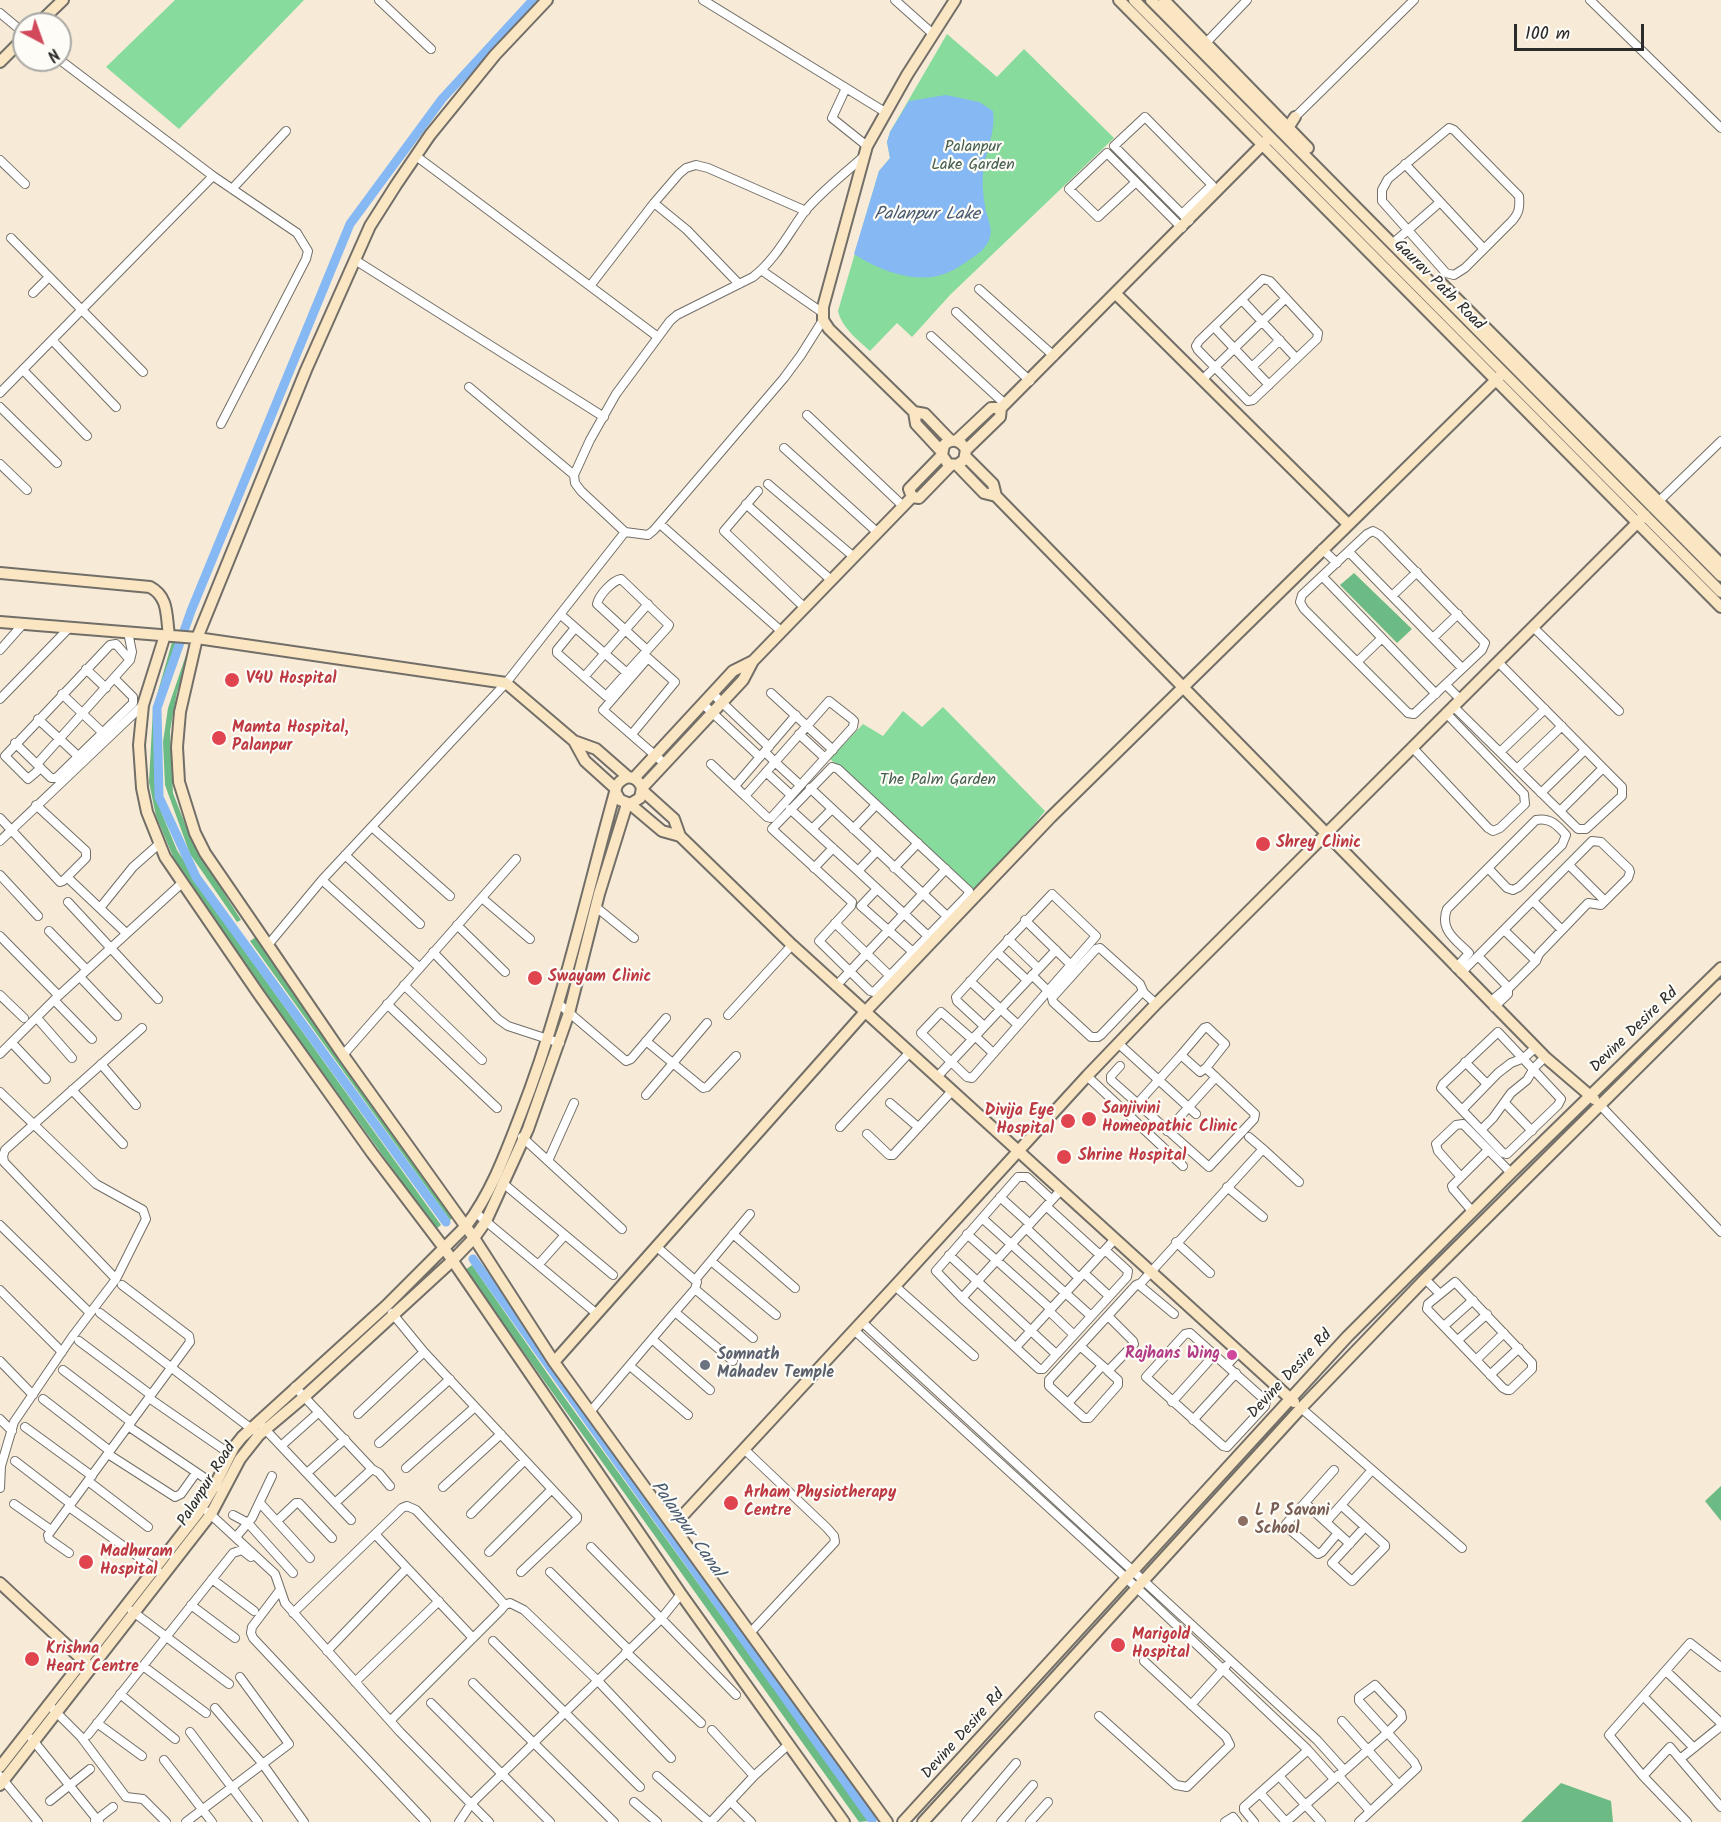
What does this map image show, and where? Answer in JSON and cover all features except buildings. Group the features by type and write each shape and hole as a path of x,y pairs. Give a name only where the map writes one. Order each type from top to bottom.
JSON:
{"street":[{"path":"50,12 63,0"},
{"path":"379,0 431,49"},
{"path":"0,841 143,705 180,636 306,370 370,226 416,156 495,56 547,0"},
{"path":"703,0 885,112"},
{"path":"895,0 933,34"},
{"path":"866,151 806,211 774,256 761,270 739,284 677,315 616,394 574,475 575,483 581,491 625,532 648,535 660,524 784,378 823,316 866,151 885,112 955,0"},
{"path":"1119,0 1269,144"},
{"name":"Gaurav Path Road","path":"1134,0 1269,144 1499,376 1721,576"},
{"name":"Gaurav Path Road","path":"1150,0 1203,46 1394,241 1721,592"},
{"path":"1164,0 1203,46 1248,0"},
{"path":"912,497 919,498 960,459 1000,417 1003,406 1116,294 1184,221 1284,130 1414,0"},
{"path":"1590,0 1721,128"},
{"path":"0,13 12,23"},
{"path":"0,62 12,50"},
{"path":"72,69 213,176 297,233 308,251 306,259 221,424"},
{"path":"846,88 832,118 866,151"},
{"path":"1144,117 1212,184 1184,221 1114,146 1144,117"},
{"path":"1449,128 1454,130 1519,196 1518,214 1466,268 1454,275 1446,273 1407,230 1382,201 1382,190 1388,179 1449,128"},
{"path":"232,189 286,131"},
{"path":"1136,182 1098,218 1070,189 1107,153 1136,182 1184,221"},
{"path":"416,156 658,337"},
{"path":"0,160 25,184"},
{"path":"590,286 654,203 686,168 696,165 708,168 806,211"},
{"path":"1405,165 1484,249"},
{"path":"0,393 213,176"},
{"path":"1394,241 1439,202"},
{"path":"654,203 687,230 739,284"},
{"path":"11,238 143,372"},
{"path":"355,260 603,417"},
{"path":"761,270 823,316 836,336 914,412 925,414 953,441 962,444 960,459"},
{"path":"33,293 49,278"},
{"path":"1265,279 1270,281 1318,333 1317,339 1253,400 1248,401 1214,368 1196,346 1198,341 1242,300 1265,279"},
{"path":"979,289 1054,356"},
{"path":"1116,294 1348,524"},
{"path":"1202,380 1286,298"},
{"path":"1242,300 1296,358"},
{"path":"956,312 1029,381"},
{"path":"1214,327 1269,385"},
{"path":"931,336 1003,406"},
{"path":"52,340 116,406"},
{"path":"1252,367 1280,340"},
{"path":"23,370 87,436"},
{"path":"554,1362 949,919 1499,376"},
{"path":"469,387 574,475"},
{"path":"0,406 57,463"},
{"path":"912,497 909,489 941,453 944,445 953,441 991,408 1003,406"},
{"path":"914,412 916,424 941,453 945,462 960,459 993,484 996,496 1458,971 1545,1057 1590,1096 1721,1233"},
{"path":"807,415 903,506"},
{"path":"673,1526 1156,1004 1325,833 1721,441"},
{"path":"784,448 878,533"},
{"path":"0,464 27,490"},
{"path":"768,484 854,557"},
{"path":"758,491 724,531 804,607"},
{"path":"540,1080 548,1040 559,1004 596,907 629,804 640,798 643,789 743,680 753,661 912,497"},
{"path":"746,504 831,580"},
{"path":"1648,512 1721,564"},
{"path":"1648,512 1721,607"},
{"path":"660,524 781,631"},
{"path":"268,945 322,880 506,683 625,532"},
{"path":"1376,532 1485,643 1482,650 1416,713 1411,715 1301,605 1302,595 1334,565 1367,534 1376,532"},
{"path":"1320,551 1334,565"},
{"path":"1349,552 1462,668"},
{"path":"1392,596 1417,572"},
{"path":"0,573 150,587 160,592 180,636 180,712 177,747 179,782 195,833 206,853 343,1055 466,1226 554,1362 887,1822"},
{"path":"1322,576 1436,694"},
{"path":"575,628 556,652 605,696 627,673 669,625 619,579 598,600 598,606 647,650"},
{"path":"584,677 648,604"},
{"path":"1433,638 1458,614"},
{"path":"561,615 627,673"},
{"path":"0,622 180,636 506,683 574,741 596,749 631,777 674,819 680,836 836,986 1301,1408 1461,1548"},
{"path":"0,650 22,624"},
{"path":"1533,627 1619,711"},
{"path":"0,699 69,628"},
{"path":"128,632 132,652 130,660 59,739 30,778 25,777 4,756 112,644 116,644 130,660"},
{"path":"1358,662 1382,638"},
{"path":"632,734 675,682 648,658 603,710 665,764"},
{"path":"0,1767 30,1736 48,1704 202,1507 220,1489 234,1447 258,1429 295,1387 356,1342 386,1306 466,1226 476,1212 494,1182 515,1130 560,1043 569,1013 588,889 620,781 631,777 657,755 733,671 753,661"},
{"path":"1456,703 1500,752 1578,829 1583,831 1622,796 1622,787 1498,662"},
{"path":"86,669 106,688"},
{"path":"15,743 51,778 57,778 134,701 133,697 115,679"},
{"path":"1412,747 1490,830 1496,831 1525,804 1526,797 1523,792 1456,703 1448,683"},
{"path":"771,693 833,750"},
{"path":"62,694 103,733"},
{"path":"713,694 746,726 764,752"},
{"path":"711,764 770,818 853,727 855,724 852,719 829,701 746,796"},
{"path":"703,704 737,736 764,752 800,785"},
{"path":"143,705 139,745 142,788 147,813 159,844 182,883 372,1153 444,1248 681,1594 844,1822"},
{"path":"1500,752 1545,709"},
{"path":"735,786 796,716"},
{"path":"38,719 78,757"},
{"path":"737,736 746,726"},
{"path":"1517,769 1562,726"},
{"path":"799,734 825,758"},
{"path":"574,741 585,761 616,791 620,800 629,804 662,831 680,836"},
{"path":"1541,793 1585,750"},
{"path":"852,902 851,906 819,941 873,992 877,990 890,976 913,952 928,936 949,919 969,891 835,767 830,768 772,829 852,902 861,906 913,952"},
{"path":"1560,811 1603,768"},
{"path":"766,772 791,795"},
{"path":"810,788 949,919"},
{"path":"0,818 60,882 68,878 86,858 86,851 36,805"},
{"path":"853,829 876,805"},
{"path":"790,809 928,936"},
{"path":"812,829 832,809"},
{"path":"1458,971 1469,953 1445,928 1443,918 1447,909 1488,868 1536,820 1544,818 1554,822 1566,835 1562,845 1519,887 1513,890 1507,888 1488,868"},
{"path":"372,827 450,896"},
{"path":"1458,971 1478,956 1592,841 1599,840 1629,869 1628,878 1605,901 1599,905 1588,903 1539,954 1536,962 1504,990 1492,1005"},
{"path":"894,868 918,843"},
{"path":"100,908 133,867 159,844"},
{"path":"814,868 833,848"},
{"path":"858,871 877,851"},
{"path":"345,855 420,924"},
{"path":"343,1055 516,859"},
{"path":"1569,865 1605,901"},
{"path":"836,986 946,869"},
{"path":"0,875 38,916"},
{"path":"68,878 126,933"},
{"path":"322,880 420,968"},
{"path":"0,1053 55,996 80,977 182,883"},
{"path":"588,889 599,894"},
{"path":"861,906 877,889"},
{"path":"984,1026 956,999 957,995 1050,894 1054,894 1096,936 1018,1025 993,1053 970,1078 922,1036 922,1031 941,1012 993,1053"},
{"path":"482,898 530,939"},
{"path":"1533,901 1562,930"},
{"path":"68,902 158,999"},
{"path":"596,907 634,938"},
{"path":"1025,921 1071,965"},
{"path":"835,923 890,976"},
{"path":"457,925 505,972"},
{"path":"1504,930 1536,962"},
{"path":"48,931 87,970"},
{"path":"0,936 92,1039"},
{"path":"1008,939 1038,968"},
{"path":"728,1015 792,945"},
{"path":"1142,992 1101,1035 1095,1038 1091,1037 1052,1000 1053,995 1096,949 1100,948 1140,984 1142,992 1156,1004"},
{"path":"937,1077 1056,950"},
{"path":"433,952 498,1019 508,1026 560,1043"},
{"path":"997,952 1048,991"},
{"path":"1478,956 1509,988"},
{"name":"Devine Desire Rd","path":"903,1822 1347,1337 1472,1211 1721,968"},
{"path":"80,977 117,1016"},
{"path":"970,981 1018,1025"},
{"name":"Devine Desire Rd","path":"923,1822 1301,1408 1425,1279 1721,985"},
{"path":"404,986 482,1060"},
{"path":"0,995 24,1018"},
{"path":"387,1004 497,1108"},
{"path":"559,1004 626,1061 631,1059 666,1018"},
{"path":"36,1018 72,1058"},
{"path":"646,1095 707,1023"},
{"path":"1137,1103 1204,1028 1207,1027 1225,1044 1206,1068 1200,1072 1181,1055"},
{"path":"69,1553 49,1539 48,1535 191,1338 119,1282 4,1162 3,1156 5,1150 142,1028"},
{"path":"1498,1032 1561,1099 1558,1105 1532,1131 1507,1154 1503,1153 1441,1088 1466,1062 1498,1032"},
{"path":"646,1041 702,1088 707,1087 736,1056"},
{"path":"12,1042 46,1079"},
{"path":"1119,1044 1196,1114"},
{"path":"1462,1110 1511,1063 1524,1058 1536,1048"},
{"path":"840,1127 910,1053"},
{"path":"1481,1130 1494,1118 1511,1093 1530,1076 1534,1068 1545,1057"},
{"path":"1466,1062 1487,1084"},
{"path":"101,1064 136,1105"},
{"path":"1120,1066 1111,1076 1111,1080 1206,1166 1212,1166 1255,1116 1206,1068"},
{"path":"1087,1076 1182,1166"},
{"path":"1167,1131 1215,1077"},
{"name":"Palanpur Road","path":"1,1780 30,1736 57,1713 212,1514 220,1489 258,1429 304,1397 356,1342 394,1315 474,1238 486,1221 524,1139 540,1080"},
{"path":"72,1090 123,1144"},
{"path":"867,1134 889,1155 893,1155 952,1091"},
{"path":"0,1092 96,1184 143,1210 146,1219 119,1282 90,1313 14,1422 1,1466 0,1488"},
{"path":"548,1161 574,1102"},
{"path":"890,1103 918,1127"},
{"path":"1505,1103 1532,1131"},
{"path":"1461,1177 1437,1151 1436,1144 1456,1125 1463,1124 1511,1173"},
{"path":"515,1130 622,1230"},
{"path":"1249,1137 1299,1182"},
{"path":"1080,1346 1118,1380 1118,1385 1089,1418 1084,1418 1049,1386 1048,1382 1080,1346 1136,1285 1140,1284 1263,1149"},
{"path":"1472,1211 1452,1186 1488,1150"},
{"path":"1022,1176 1027,1177 1049,1203 1103,1253 1128,1271 1128,1274 1041,1370 962,1298 936,1271 1016,1179 1022,1176"},
{"path":"504,1184 613,1275"},
{"path":"1227,1187 1263,1218"},
{"path":"962,1298 1061,1190"},
{"path":"1000,1197 1082,1276 1109,1296"},
{"path":"476,1212 597,1314"},
{"path":"590,1412 675,1312 711,1261 750,1214"},
{"path":"982,1218 1091,1316"},
{"path":"0,1225 90,1313"},
{"path":"733,1234 795,1288"},
{"path":"967,1234 1074,1335"},
{"path":"539,1264 566,1235"},
{"path":"1016,1347 1115,1239"},
{"path":"1176,1242 1210,1273"},
{"path":"657,1247 753,1338"},
{"path":"949,1255 1056,1354"},
{"path":"711,1261 776,1315"},
{"path":"1425,1279 1440,1294"},
{"path":"1455,1282 1532,1363 1532,1369 1507,1390 1490,1375 1427,1307 1440,1294 1455,1282"},
{"path":"1140,1284 1174,1314"},
{"path":"895,1286 974,1356"},
{"path":"0,1290 62,1352"},
{"path":"1444,1326 1473,1300"},
{"path":"386,1306 423,1352 575,1513 577,1519 521,1572"},
{"path":"675,1312 733,1361"},
{"path":"100,1313 171,1368 281,1446 351,1520"},
{"path":"1458,1341 1486,1314"},
{"path":"1068,1403 1134,1342 1108,1316"},
{"path":"858,1326 934,1389 1082,1524 1174,1623 1308,1750 1339,1774"},
{"path":"858,1326 927,1397 1075,1531 1130,1575"},
{"path":"1187,1333 1192,1334 1215,1354 1264,1398 1266,1404 1230,1445 1223,1446 1146,1377 1187,1333"},
{"path":"1476,1360 1504,1334"},
{"path":"652,1339 710,1390"},
{"path":"79,1341 150,1397 230,1454"},
{"path":"1490,1375 1518,1348"},
{"path":"358,1414 423,1352"},
{"path":"1227,1365 1239,1352"},
{"path":"1172,1402 1215,1354"},
{"path":"0,1361 33,1395"},
{"path":"630,1366 688,1415"},
{"path":"63,1370 130,1424 220,1489"},
{"path":"1193,1420 1236,1373"},
{"path":"379,1443 450,1379"},
{"path":"295,1387 390,1485"},
{"path":"927,1397 934,1389"},
{"path":"43,1399 109,1452 175,1497 181,1494 196,1473"},
{"path":"406,1467 475,1407"},
{"path":"281,1446 319,1412"},
{"path":"0,1419 12,1431"},
{"path":"965,1431 972,1423"},
{"path":"25,1427 148,1527"},
{"path":"443,1487 501,1434"},
{"path":"307,1473 345,1439"},
{"path":"744,1449 827,1528 834,1536 835,1542 750,1633"},
{"path":"471,1514 525,1460"},
{"path":"15,1461 70,1506 164,1575"},
{"path":"335,1503 372,1469"},
{"path":"1334,1470 1287,1522 1288,1528 1318,1554 1338,1533"},
{"path":"1326,1522 1372,1470"},
{"path":"1021,1482 1028,1475"},
{"path":"236,1537 260,1503 272,1476"},
{"path":"489,1552 552,1489"},
{"path":"260,1503 310,1558"},
{"path":"277,1521 296,1503 299,1503 332,1538"},
{"path":"1305,1503 1350,1544"},
{"path":"14,1504 51,1530"},
{"path":"1341,1505 1365,1527 1385,1547 1352,1581 1332,1563 1365,1527"},
{"path":"293,1613 402,1508 407,1506 411,1507 505,1605"},
{"path":"202,1507 275,1574 285,1603 293,1613 390,1721 489,1822"},
{"path":"233,1515 248,1523 293,1573"},
{"path":"1075,1531 1082,1524"},
{"path":"375,1534 473,1638"},
{"path":"591,1547 736,1695"},
{"path":"88,1735 233,1553 239,1550 244,1551 265,1570"},
{"path":"327,1651 407,1568"},
{"path":"550,1572 701,1723"},
{"path":"212,1579 254,1611"},
{"path":"0,1583 92,1668"},
{"path":"1140,1585 1180,1615 1305,1729 1370,1811"},
{"path":"280,1590 252,1627 250,1633 253,1638 426,1822"},
{"path":"459,1822 471,1804 661,1619 681,1594"},
{"path":"355,1682 439,1601"},
{"path":"390,1721 505,1605 510,1603 524,1610 597,1680 671,1758"},
{"path":"125,1605 229,1684"},
{"path":"191,1605 235,1638"},
{"path":"1174,1623 1180,1615"},
{"path":"493,1641 640,1787"},
{"path":"1687,1822 1643,1776 1609,1735 1690,1643 1721,1666"},
{"path":"1099,1716 1176,1785 1187,1787 1230,1744 1226,1737 1144,1661"},
{"path":"1191,1704 1230,1661"},
{"path":"143,1666 206,1713"},
{"path":"1666,1671 1721,1724 1680,1759"},
{"path":"186,1822 289,1744 240,1677"},
{"path":"473,1683 614,1822"},
{"path":"1260,1793 1286,1822 1387,1732 1402,1716 1377,1686 1373,1685 1359,1697 1359,1701 1387,1732 1414,1762 1416,1768 1359,1822"},
{"path":"120,1694 175,1739"},
{"path":"1644,1697 1694,1748"},
{"path":"431,1703 550,1822"},
{"path":"48,1704 81,1737 126,1797 143,1800 166,1822"},
{"path":"215,1708 262,1763 304,1822"},
{"path":"1342,1721 1399,1785"},
{"path":"97,1723 142,1756"},
{"path":"1296,1738 1305,1729"},
{"path":"712,1730 754,1776"},
{"path":"190,1732 258,1822"},
{"path":"30,1736 97,1821 113,1807"},
{"path":"657,1776 710,1822 754,1776 789,1744"},
{"path":"1643,1776 1670,1747 1721,1807"},
{"path":"1254,1822 1243,1809 1308,1750"},
{"path":"164,1760 212,1822"},
{"path":"966,1822 1016,1763"},
{"path":"50,1801 90,1769"},
{"path":"1279,1776 1321,1822"},
{"path":"1,1780 38,1822"},
{"path":"1001,1822 1034,1785"},
{"path":"730,1801 751,1822"},
{"path":"634,1802 657,1822"},
{"path":"1030,1822 1048,1802"},
{"path":"1225,1822 1233,1817 1237,1822"}],"green space":[{"path":"175,0 304,0 179,129 106,67"},
{"name":"Palanpur Lake Garden","path":"947,34 997,77 1024,49 1114,138 950,295 912,337 897,323 870,351 847,328 838,311 879,171 890,158 887,142 890,132"},
{"path":"1354,573 1412,629 1397,643 1340,585"},
{"path":"172,642 177,642 155,710 156,793 177,850 218,914 441,1225 436,1229 305,1048 174,859 156,816 149,782 153,709"},
{"path":"186,655 190,656 177,692 170,731 173,793 192,842 241,920 237,922 190,854 165,785 163,742 168,708"},
{"name":"The Palm Garden","path":"943,707 1045,811 978,894 830,759 863,724 883,736 903,711 922,727"},
{"path":"256,937 454,1217 450,1220 250,941"},
{"path":"472,1265 554,1383 869,1821 859,1822 465,1270"},
{"path":"1721,1486 1721,1521 1705,1501"},
{"path":"1561,1783 1611,1801 1613,1822 1521,1822"}],"water":[{"name":"Palanpur Lake","path":"946,95 979,102 993,111 993,127 984,166 983,182 984,202 991,229 990,237 979,253 949,272 925,277 900,275 854,254 879,171 890,158 887,142 890,132 909,101"}],"waterway":[{"path":"446,1222 196,877 159,797 157,708 191,611 350,224 442,99 533,0"},
{"name":"Palanpur Canal","path":"473,1259 872,1820"}],"place":[{"name":"V4U Hospital","path":"232,680"},
{"name":"Mamta Hospital, Palanpur","path":"219,738"},
{"name":"Shrey Clinic","path":"1263,844"},
{"name":"Swayam Clinic","path":"535,978"},
{"name":"Sanjivini Homeopathic Clinic","path":"1089,1119"},
{"name":"Divija Eye Hospital","path":"1068,1121"},
{"name":"Shrine Hospital","path":"1064,1157"},
{"name":"Rajhans Wing","path":"1232,1355"},
{"name":"Somnath Mahadev Temple","path":"705,1365"},
{"name":"Arham Physiotherapy Centre","path":"731,1503"},
{"name":"L P Savani School","path":"1243,1521"},
{"name":"Madhuram Hospital","path":"86,1562"},
{"name":"Marigold Hospital","path":"1118,1645"},
{"name":"Krishna Heart Centre","path":"32,1659"}]}
